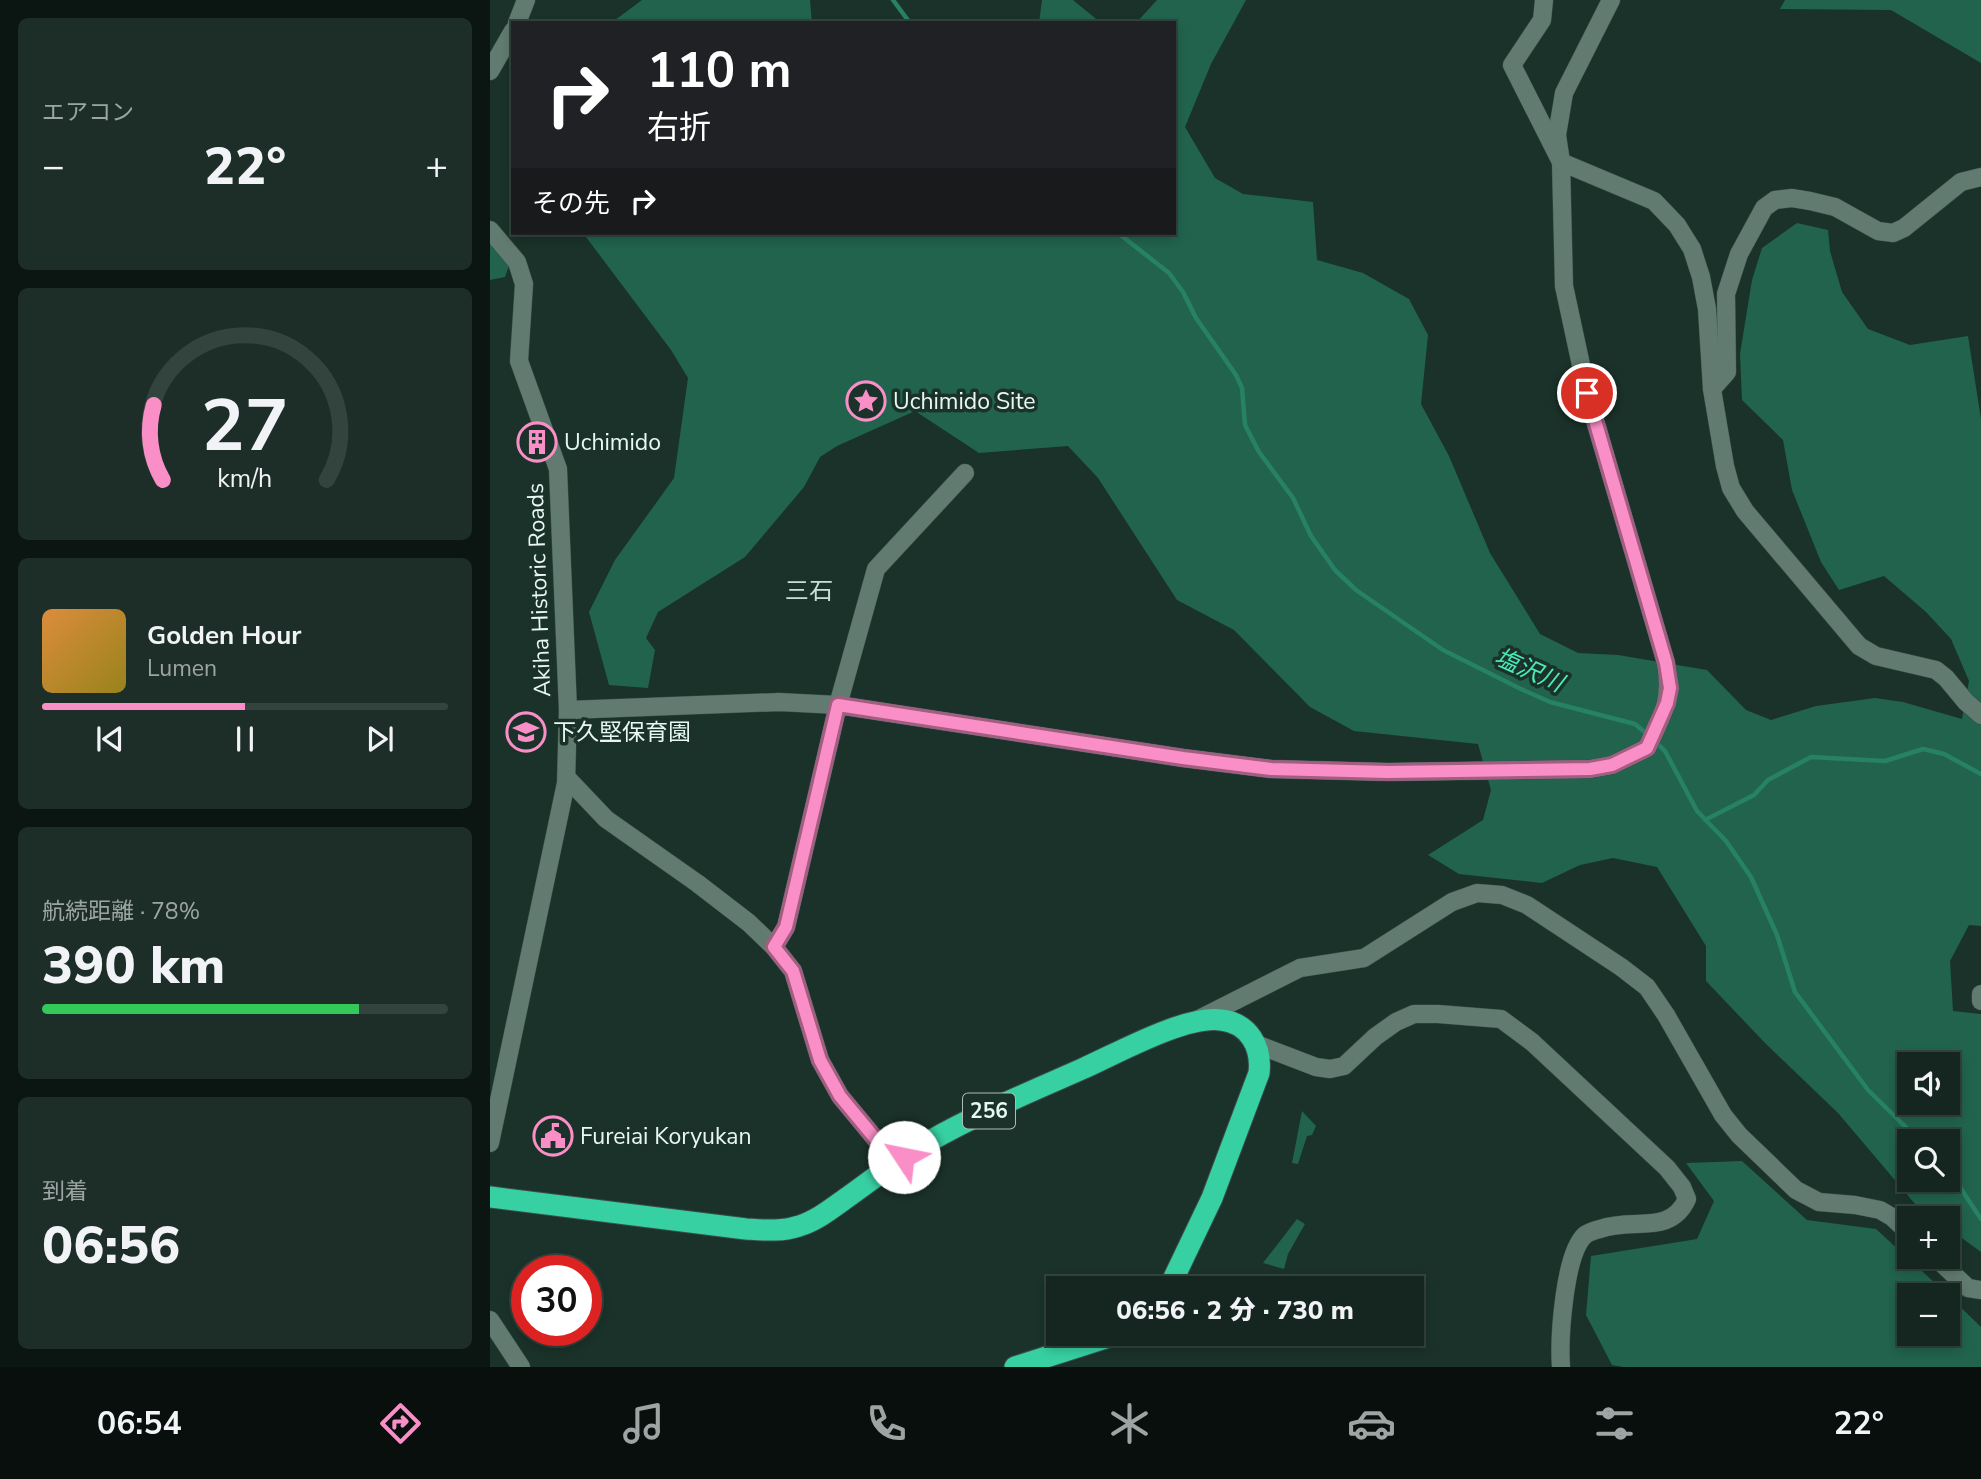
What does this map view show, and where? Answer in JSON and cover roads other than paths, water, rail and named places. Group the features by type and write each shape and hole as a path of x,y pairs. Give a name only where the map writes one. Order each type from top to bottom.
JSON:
{"highway":[{"name":"256","path":"490,1197 746,1229 783,1230 799,1227 816,1219 928,1142 1005,1103 1155,1036 1196,1021 1219,1019 1234,1023 1248,1032 1256,1044"},
{"path":"1176,1276 1212,1198 1254,1088 1261,1058 1256,1044"},
{"path":"1015,1367 1081,1346"}],"street":[{"path":"518,21 526,0"},
{"path":"1544,0 1542,20 1512,65 1561,162 1654,201 1677,225 1692,249 1707,309 1712,389 1725,467 1731,488 1745,511 1858,646 1876,656 1936,670 1947,678 1966,702 1981,715"},
{"path":"568,710 779,702 838,705 1271,769 1388,772 1590,769 1612,765 1647,748 1662,716 1670,688 1666,663 1587,393 1564,286 1561,162 1557,135 1564,93 1611,0"},
{"path":"490,71 511,34"},
{"path":"1712,389 1727,372 1726,295 1739,254 1764,208 1775,200 1792,198 1810,201 1835,207 1878,231 1893,233 1904,228 1961,182 1981,177"},
{"name":"Akiha Historic Roads","path":"490,230 517,262 524,284 519,361 558,469 568,710 567,778 490,1143"},
{"path":"774,947 786,927 838,705 876,569 965,473"},
{"path":"567,778 606,819 708,891 749,923 774,947 793,971 820,1060 840,1096 878,1142 904,1157"},
{"path":"1196,1021 1300,968 1364,958 1452,902 1477,893 1502,895 1527,905 1622,967 1647,987 1723,1115 1739,1135 1796,1190 1819,1202 1880,1210 1897,1222"},
{"path":"1981,994 1981,1001"},
{"path":"1256,1044 1316,1067 1330,1069 1344,1066 1396,1022 1414,1014 1501,1019 1539,1048 1667,1168 1682,1187 1687,1199 1681,1212 1665,1222 1623,1223 1586,1234 1576,1250 1567,1277 1561,1367"},
{"path":"1948,1269 1968,1288 1981,1290"},
{"path":"490,1320 521,1367"}],"waterway":[{"name":"塩沢川","path":"893,0 909,21"},
{"name":"塩沢川","path":"1121,235 1169,273 1183,292 1196,318 1236,375 1242,388 1245,425 1259,452 1293,498 1311,536 1335,570 1356,590 1443,650 1521,689 1550,702 1635,724 1648,735"},
{"name":"塩沢川","path":"1654,741 1665,751 1697,811 1726,841 1751,877 1777,935 1795,992 1868,1090 1908,1129"},
{"path":"1705,820 1754,795 1768,780 1811,757 1885,761 1923,749 1944,754 1981,774"},
{"name":"塩沢川","path":"1960,1187 1981,1219"}],"place":[{"name":"Uchimido Site","path":"866,401"},
{"name":"Uchimido","path":"537,442"},
{"name":"下久堅保育園","path":"526,732"},
{"name":"Fureiai Koryukan","path":"553,1136"}],"district":[{"name":"三石","path":"809,591"}]}
